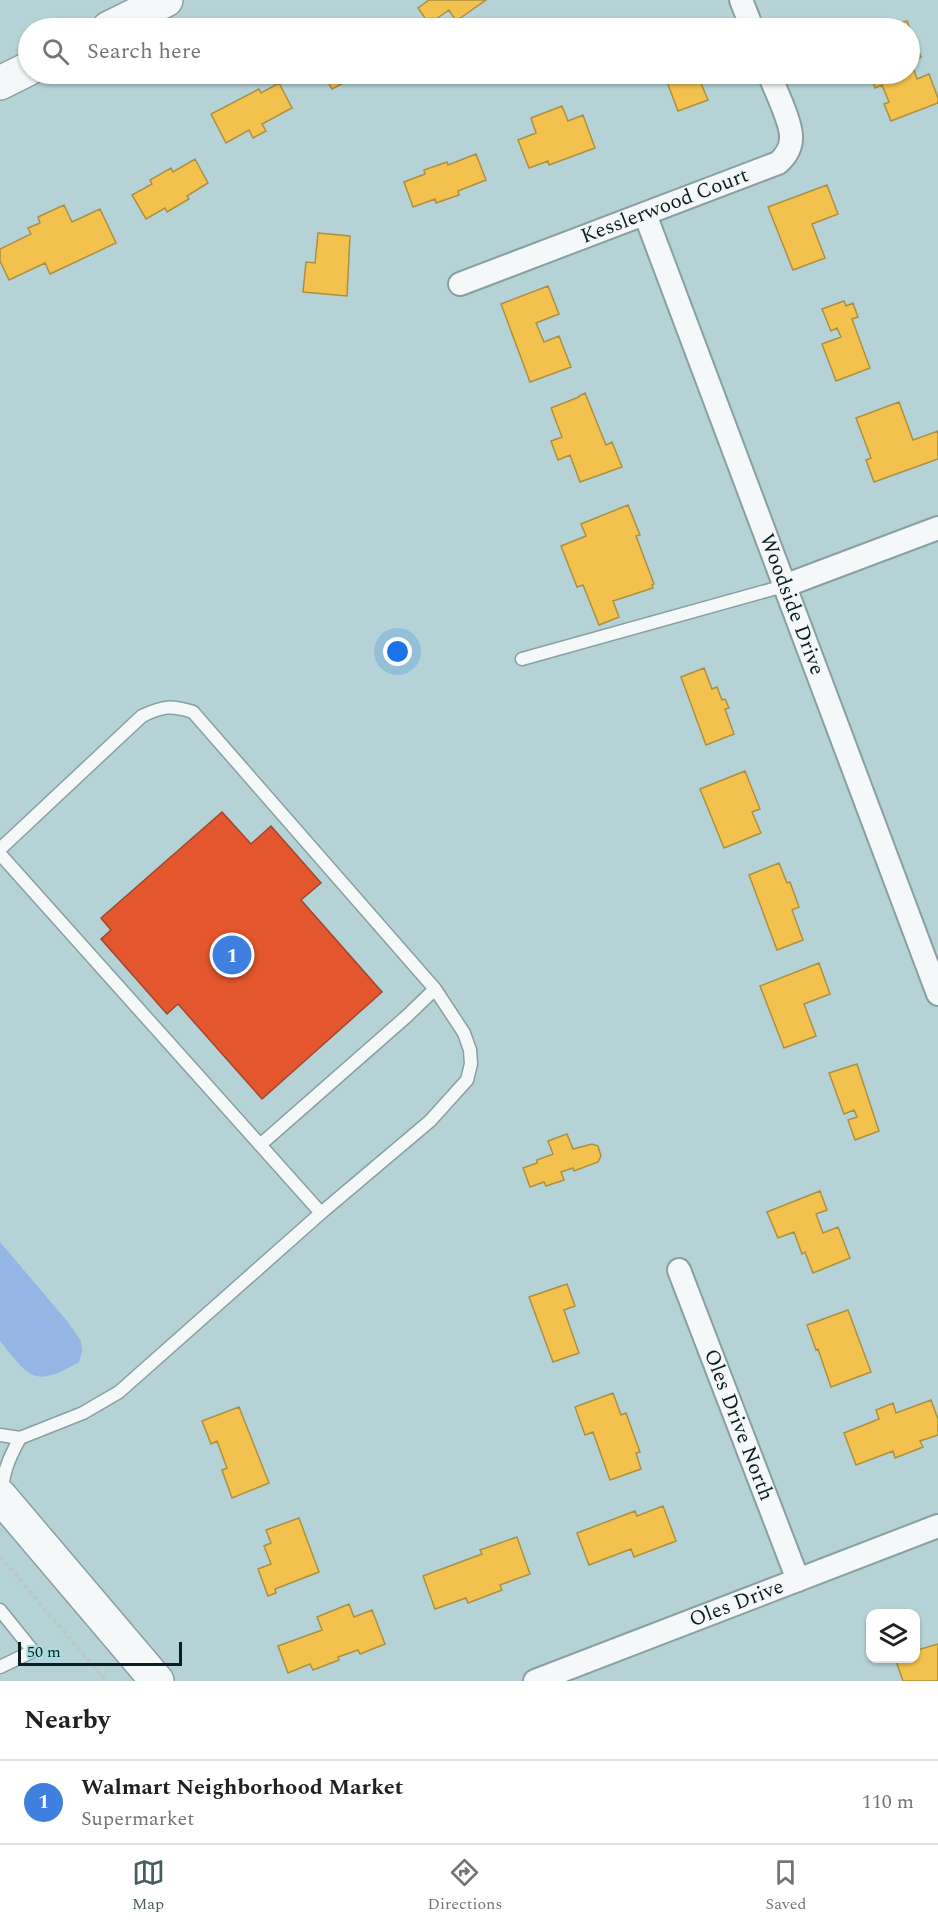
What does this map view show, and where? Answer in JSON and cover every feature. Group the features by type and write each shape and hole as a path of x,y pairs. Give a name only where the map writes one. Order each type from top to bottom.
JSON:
{"main road":[{"path":"129,18 166,0"},
{"path":"0,83 18,74"},
{"path":"0,1497 157,1681"}],"street":[{"path":"741,0 748,18"},
{"name":"Kesslerwood Court","path":"460,284 778,163 787,155 791,134 773,84"},
{"name":"Woodside Drive","path":"645,213 938,994"},
{"path":"784,586 938,528"},
{"name":"Oles Drive North","path":"679,1270 798,1580"},
{"name":"Oles Drive","path":"535,1681 938,1526"}],"lane":[{"path":"522,659 784,586"},
{"path":"0,849 142,716 159,708 176,707 193,712 435,989 464,1033 470,1050 471,1064 467,1080 430,1121 321,1212 119,1392 83,1413 20,1438 0,1435"},
{"path":"0,854 321,1212"},
{"path":"260,1145 435,989"},
{"path":"0,1497 4,1471 20,1438"},
{"path":"0,1610 33,1651 0,1667"}],"path":[{"path":"0,1556 106,1681"}],"water":[{"path":"0,1242 67,1321 81,1341 82,1352 79,1362 51,1375 42,1377 34,1375 26,1371 0,1341"}],"building: Homes":[{"path":"429,0 486,0 460,18 454,18 449,10 438,18 425,18 418,8"},
{"path":"929,74 938,103 891,121 884,104 889,102 882,85 875,88 874,84 920,84 920,78"},
{"path":"280,84 292,108 262,124 266,131 253,138 249,130 226,143 211,114 259,89 261,93"},
{"path":"329,84 342,84 332,89"},
{"path":"668,84 701,84 708,100 678,111"},
{"path":"562,106 568,121 583,115 595,148 549,165 548,161 529,168 518,140 536,133 531,118"},
{"path":"476,154 486,180 458,191 459,195 436,203 435,199 413,207 404,182 425,174 424,170 447,162 448,165"},
{"path":"195,159 208,183 187,196 189,199 167,212 165,208 146,219 132,195 152,184 150,180 171,168 173,172"},
{"path":"827,185 838,214 812,224 825,258 793,270 768,207"},
{"path":"64,205 72,222 100,209 116,243 50,274 45,263 9,280 0,261 0,249 31,234 28,228 40,223 38,217"},
{"path":"318,233 350,236 347,296 303,292 306,262 315,263"},
{"path":"548,286 559,314 536,323 544,342 559,336 571,367 530,382 501,304"},
{"path":"844,301 846,306 853,303 858,317 852,319 870,368 836,381 822,344 841,337 837,328 831,331 822,309"},
{"path":"585,393 606,445 612,442 622,467 580,482 570,455 558,460 551,441 562,437 551,408"},
{"path":"899,402 913,440 938,431 938,459 874,482 866,460 871,458 856,418"},
{"path":"628,505 640,535 636,536 654,584 653,588 613,601 619,617 599,625 583,585 577,587 561,546 586,536 581,524"},
{"path":"704,668 712,689 717,687 722,700 725,699 729,708 725,709 734,734 706,745 681,677"},
{"path":"745,771 760,809 752,812 761,833 724,848 700,789"},
{"path":"779,863 787,883 790,882 799,907 792,910 803,940 777,950 749,875"},
{"path":"819,963 830,994 804,1004 816,1036 784,1048 760,986"},
{"path":"857,1064 879,1131 855,1140 848,1120 857,1117 854,1110 844,1114 829,1073"},
{"path":"567,1134 573,1149 592,1144 598,1146 601,1156 598,1162 574,1171 573,1168 561,1172 564,1180 546,1186 544,1182 530,1187 523,1168 553,1154 548,1141"},
{"path":"820,1191 827,1210 816,1214 823,1233 838,1227 850,1258 813,1273 805,1252 802,1254 794,1232 778,1238 767,1212"},
{"path":"567,1284 575,1306 564,1310 579,1353 553,1362 529,1297"},
{"path":"848,1310 871,1372 831,1387 807,1325"},
{"path":"613,1393 621,1415 626,1413 640,1452 636,1453 641,1469 610,1480 593,1432 585,1435 575,1407"},
{"path":"931,1400 938,1419 938,1435 920,1441 923,1447 895,1458 893,1451 856,1465 844,1433 879,1419 876,1410 893,1403 896,1413"},
{"path":"239,1407 269,1483 232,1498 222,1470 227,1468 217,1441 211,1444 202,1421"},
{"path":"663,1506 676,1541 634,1557 631,1549 589,1565 577,1533 635,1511 637,1516"},
{"path":"299,1518 319,1572 275,1589 276,1593 268,1596 258,1569 271,1564 264,1546 271,1543 266,1530"},
{"path":"517,1537 530,1574 500,1585 502,1590 468,1603 466,1598 435,1609 423,1576 482,1554 480,1550"},
{"path":"349,1604 354,1617 372,1610 385,1644 360,1654 358,1650 338,1657 339,1660 313,1670 310,1664 288,1673 278,1646 322,1630 317,1617"},
{"path":"938,1644 938,1681 903,1681 897,1663 920,1663 920,1649"}],"building: Shops":[{"path":"222,812 251,844 271,826 321,883 301,900 382,992 262,1099 178,1004 167,1014 101,939 111,930 101,918"}],"place":[{"name":"Walmart Neighborhood Market","path":"232,955"}]}
